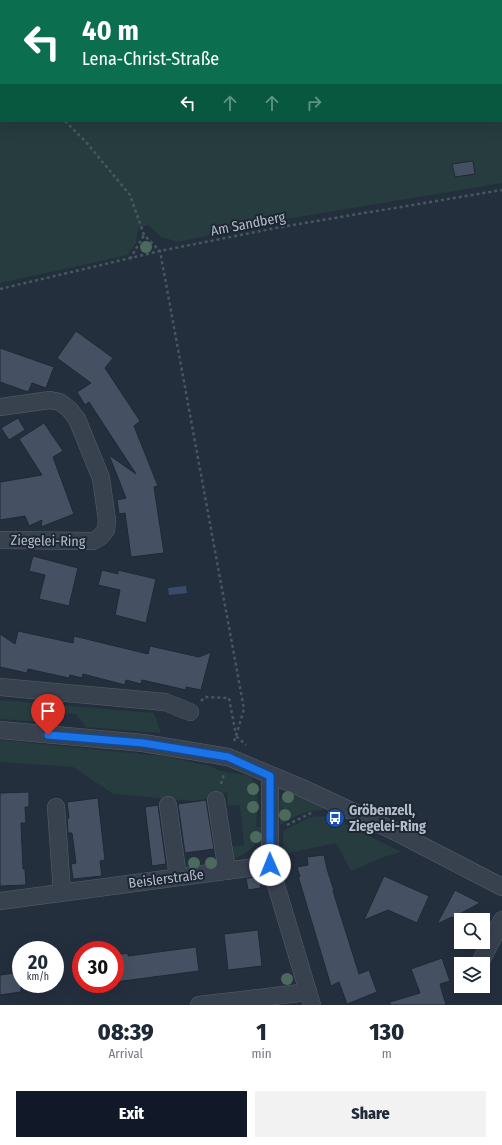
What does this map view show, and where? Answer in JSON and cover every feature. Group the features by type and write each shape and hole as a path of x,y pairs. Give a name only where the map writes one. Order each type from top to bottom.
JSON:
{"street":[{"name":"Ziegelei-Ring","path":"0,407 50,400 60,402 69,409 77,419 86,438 101,478 107,520 106,530 93,542 0,540"},
{"path":"0,687 165,702 190,712"},
{"path":"0,730 143,743 228,757 270,776 302,788 392,830 502,887"},
{"path":"199,1005 310,998 270,865 270,776"},
{"path":"216,800 227,871"},
{"path":"168,805 178,877"},
{"path":"56,807 62,892"},
{"name":"Beislerstraße","path":"0,901 270,865"},
{"path":"483,957 502,920"}],"path":[{"path":"66,122 86,142 130,195 144,235 160,251 244,709 236,736 229,698 205,697 190,712"},
{"name":"Am Sandberg","path":"0,289 160,251 281,227 502,190"},
{"path":"130,259 144,235"},
{"path":"270,836 278,830 312,812 316,812"}],"green space":[{"path":"0,122 502,122 502,183 280,220 178,242 161,237 148,225 138,228 136,243 128,255 0,283"},
{"path":"0,700 154,713 161,733 86,727 76,714 64,714 57,723 0,719"},
{"path":"0,740 162,756 210,766 220,771 251,777 255,782 258,797 256,827 261,827 258,839 248,851 233,860 231,847 244,845 240,805 228,806 227,792 208,799 193,801 113,794 73,767 0,762"},
{"path":"291,790 325,803 322,810 300,814 280,825 280,800"},
{"path":"326,816 344,823 401,852 386,856 351,871 336,843 283,854 283,831 310,817"}],"water":[{"path":"186,586 187,593 169,595 168,588"}],"building":[{"path":"473,161 475,174 455,177 452,164"},
{"path":"76,331 113,358 105,368 140,421 134,426 158,486 154,487 164,553 131,557 125,513 119,514 117,500 126,498 109,455 136,474 89,402 85,405 77,392 91,383 57,358"},
{"path":"0,348 54,367 46,388 32,383 28,392 0,382"},
{"path":"18,418 25,430 9,440 1,428"},
{"path":"44,423 63,451 53,457 74,514 41,527 42,520 29,526 25,516 0,520 0,482 42,475 19,439"},
{"path":"33,556 78,568 69,606 39,599 45,575 29,571"},
{"path":"102,570 118,574 118,570 156,579 146,623 115,615 120,590 98,585"},
{"path":"18,631 73,643 74,636 148,654 150,646 199,657 211,652 201,690 186,687 186,690 142,680 141,684 126,680 125,685 83,674 82,678 70,675 69,678 28,669 27,673 0,667 0,634 15,644"},
{"path":"29,792 29,807 25,807 26,823 21,823 23,869 25,869 26,885 0,886 0,793"},
{"path":"98,798 105,860 100,861 102,876 73,879 71,864 76,863 72,833 68,833 67,818 69,818 67,802"},
{"path":"206,800 214,849 185,853 178,804"},
{"path":"158,805 166,864 152,866 145,807"},
{"path":"324,855 333,891 359,974 369,970 377,992 347,1004 339,982 331,986 298,876 300,877 297,867 308,865 307,857"},
{"path":"384,876 429,896 417,923 388,910 364,920"},
{"path":"259,877 261,888 248,890 246,878"},
{"path":"455,890 480,903 461,913 454,913 454,917 437,924"},
{"path":"258,930 262,966 228,970 224,934"},
{"path":"196,947 199,971 124,981 124,954 128,953 128,956"},
{"path":"442,958 450,981 440,984 446,1005 390,1005 390,1002 420,993 411,969"},
{"path":"12,973 12,993 14,993 0,995 0,975"}],"place":[{"name":"Gröbenzell, Ziegelei-Ring","path":"335,818"}],"route":[{"path":"48,735 143,743 228,757 270,776 270,865"}]}
